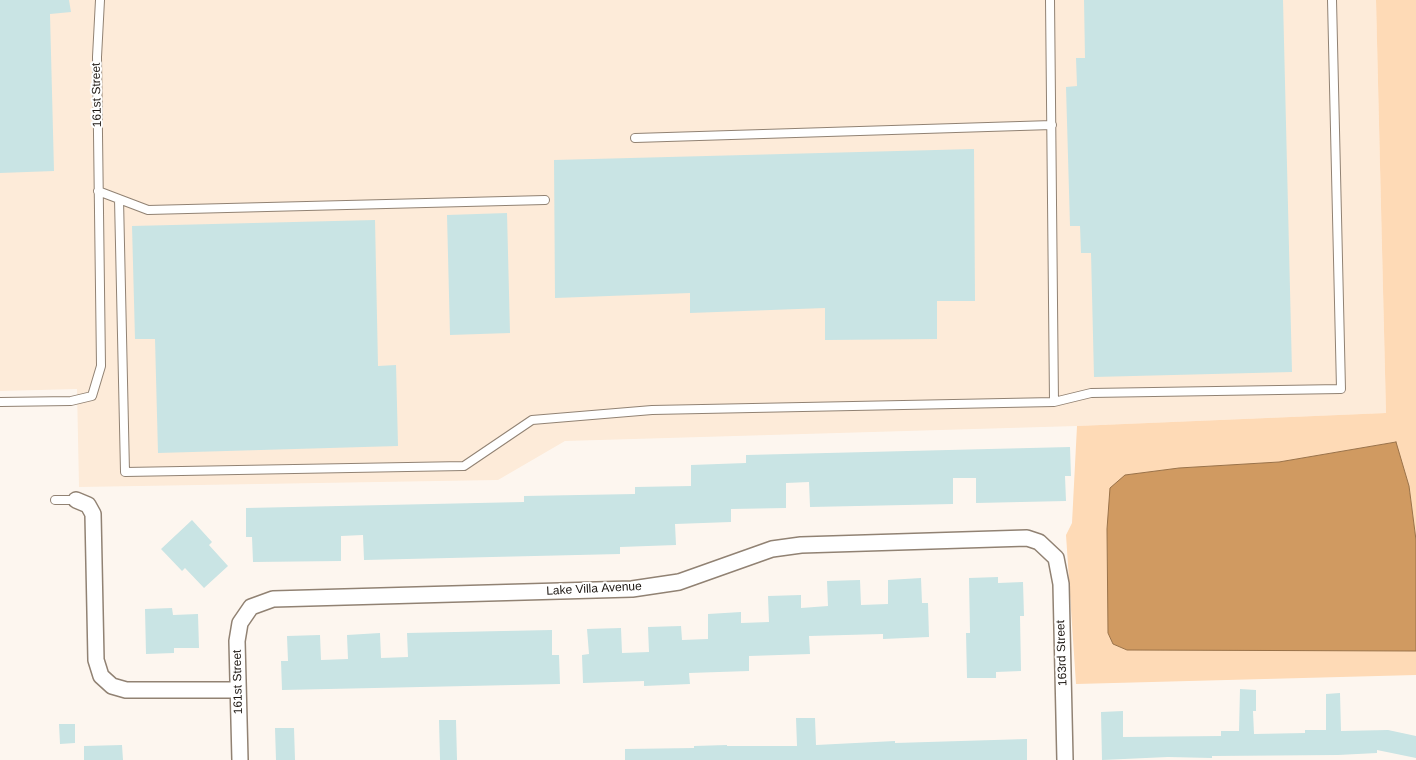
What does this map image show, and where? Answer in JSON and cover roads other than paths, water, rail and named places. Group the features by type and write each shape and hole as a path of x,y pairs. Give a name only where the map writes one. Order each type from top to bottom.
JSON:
{"street":[{"path":"76,500 88,505 93,514 96,660 101,676 112,686 126,690 238,690"},
{"name":"Lake Villa Avenue","path":"251,606 273,599 632,589 679,582 772,549 801,544 1027,538 1039,542 1049,550"},
{"name":"163rd Street","path":"1049,550 1056,558 1060,584 1065,760"},
{"name":"161st Street","path":"240,760 237,641 240,623 251,606"}],"lane":[{"name":"161st Street","path":"0,402 71,401 92,396 101,366 97,58 100,0"},
{"path":"1050,0 1054,402"},
{"path":"118,199 125,472 464,466 532,420 652,410 1054,402 1091,393 1341,389 1332,0"},
{"path":"635,138 1052,125"},
{"path":"98,191 148,210 544,200"},
{"path":"56,500 76,500"}]}
